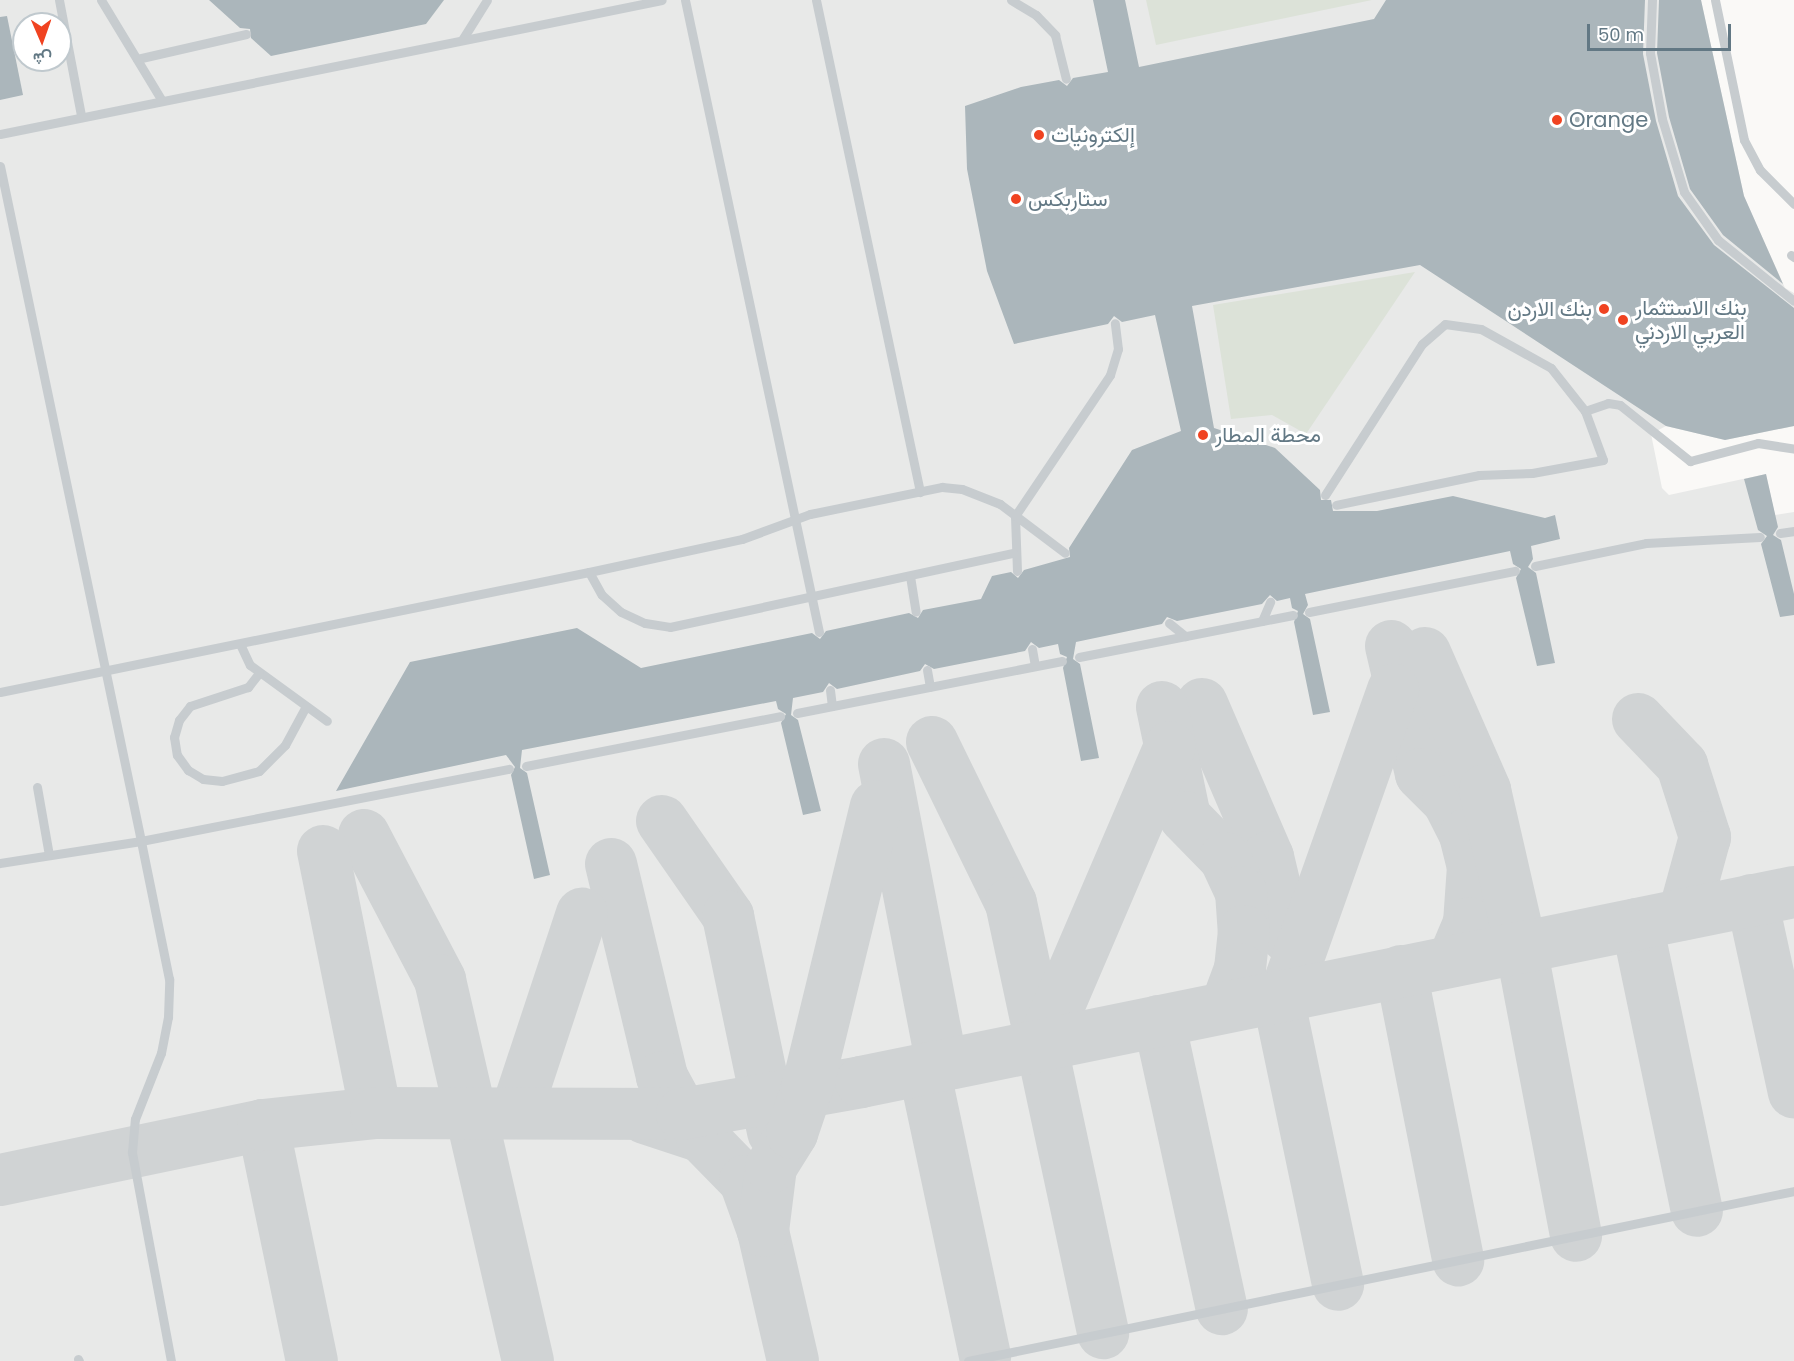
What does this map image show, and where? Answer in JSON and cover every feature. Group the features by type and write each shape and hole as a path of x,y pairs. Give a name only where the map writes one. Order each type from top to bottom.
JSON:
{"lane":[{"path":"59,0 81,115"},
{"path":"101,0 161,99"},
{"path":"462,40 487,0"},
{"path":"0,134 81,115 662,0"},
{"path":"685,0 819,632"},
{"path":"816,0 920,492"},
{"path":"1011,0 1036,15 1055,35 1066,79"},
{"path":"1652,0 1650,53 1662,119 1684,192 1718,240 1794,301"},
{"path":"1715,0 1744,140 1760,170 1794,204"},
{"path":"137,59 246,34"},
{"path":"0,166 169,979 168,1017 161,1053 135,1119 132,1152 171,1361"},
{"path":"1017,571 1013,553 1015,516 1110,375 1118,349 1115,323"},
{"path":"1325,495 1422,344 1445,324 1481,329 1551,368 1585,411 1603,460 1532,473 1479,476 1336,505"},
{"path":"1585,411 1608,403 1620,405 1690,461 1758,443 1794,448"},
{"path":"0,692 589,572 742,538 795,518 920,492 962,489 981,494 1015,516 1065,554"},
{"path":"1780,533 1794,531"},
{"path":"1535,566 1646,543 1760,537"},
{"path":"589,572 602,595 621,612 645,623 670,627 1013,553"},
{"path":"1309,612 1515,571"},
{"path":"910,576 916,612"},
{"path":"1262,621 1270,602"},
{"path":"1079,657 1293,615"},
{"path":"1169,623 1185,636"},
{"path":"240,644 259,673 327,721"},
{"path":"1032,650 1035,666"},
{"path":"797,713 1062,661"},
{"path":"927,670 930,687"},
{"path":"259,673 248,687 206,698 190,706 179,720 174,737 177,755 188,770 203,779 222,781 259,771 285,745 306,706"},
{"path":"830,690 832,706"},
{"path":"526,766 780,716"},
{"path":"0,864 141,841 509,769"},
{"path":"36,788 49,855"},
{"path":"968,1361 1794,1191"}],"shaded area":[{"path":"0,0 1701,0 1744,196 1785,288 1794,293 1794,426 1725,440 1666,426 1651,434 1662,488 1669,495 1766,474 1775,515 1794,512 1794,1361 0,1361"},
{"path":"1146,0 1372,0 1156,45"},
{"path":"1415,272 1306,434 1272,415 1231,419 1213,305"}],"building":[{"path":"209,0 444,0 426,24 271,56 251,38 250,29 240,28"},
{"name":"محطة المطار","path":"1093,0 1125,0 1139,67 1374,19 1386,0 1645,0 1643,54 1656,121 1678,196 1714,245 1794,308 1794,426 1725,440 1666,426 1420,265 1192,306 1214,428 1275,448 1320,490 1321,500 1331,500 1333,511 1377,511 1453,496 1545,518 1555,515 1560,539 1531,546 1533,559 1528,567 1536,573 1555,663 1537,666 1516,578 1521,569 1513,564 1510,551 1305,594 1308,605 1303,614 1310,619 1330,712 1313,715 1294,622 1298,611 1292,608 1290,598 1277,601 1270,595 1262,604 1177,621 1167,617 1162,624 1076,642 1073,659 1080,664 1099,758 1081,761 1063,668 1067,657 1060,654 1058,644 1039,648 1031,642 1025,651 934,669 925,664 920,671 837,689 829,683 823,692 793,698 791,715 798,720 821,811 803,815 781,723 786,714 778,709 776,701 522,750 520,768 527,773 550,875 534,879 511,775 515,767 506,755 336,791 410,662 577,628 641,668 812,633 820,639 826,631 909,613 918,618 923,610 981,599 992,576 1011,572 1018,578 1024,570 1070,557 1069,548 1132,450 1181,431 1155,315 1122,322 1114,316 1108,324 1014,344 987,271 967,169 965,106 1021,87 1059,80 1067,86 1073,78 1108,72"},
{"path":"1659,0 1701,0 1744,196 1783,284 1723,235 1690,189 1669,117 1657,53"},
{"path":"7,16 12,41 12,72 18,72 23,95 0,100 0,17"},
{"path":"1766,474 1778,527 1773,535 1781,540 1794,594 1794,615 1780,617 1761,544 1767,536 1758,530 1744,479"}],"taxiway":[{"path":"1391,646 1421,774 1448,801 1465,835 1473,866 1469,923 1453,961"},
{"path":"1425,653 1485,790 1521,947 1576,1236"},
{"path":"1285,995 1393,690"},
{"path":"1202,704 1268,857 1287,937"},
{"path":"1162,707 1185,817 1225,858 1241,892 1244,931 1240,969 1226,1007"},
{"path":"1638,719 1682,765 1705,837 1684,914"},
{"path":"932,742 1011,903 1103,1333"},
{"path":"1042,1045 1170,747"},
{"path":"884,764 942,1065"},
{"path":"763,1231 771,1167 792,1133 807,1089 876,806"},
{"path":"662,821 728,916 773,1132"},
{"path":"364,835 440,980 528,1361"},
{"path":"323,851 376,1113"},
{"path":"611,864 662,1077 682,1114 702,1137"},
{"path":"0,1180 263,1125 376,1113 682,1114 861,1082 1794,892"},
{"path":"1752,900 1794,1092"},
{"path":"516,1113 582,914"},
{"path":"1637,924 1697,1211"},
{"path":"1401,971 1458,1260"},
{"path":"1278,997 1338,1285"},
{"path":"1159,1021 1222,1309"},
{"path":"924,1069 985,1357"},
{"path":"645,1118 702,1137 745,1181 763,1231 793,1361"},
{"path":"263,1125 312,1361"}],"place":[{"name":"Orange","path":"1557,120"},
{"name":"إلكترونيات","path":"1039,135"},
{"name":"ستاربكس","path":"1016,199"},
{"name":"بنك الاردن","path":"1604,309"},
{"name":"بنك الاستثمار العربي الاردني","path":"1623,320"},
{"name":"محطة المطار","path":"1203,435"}]}
